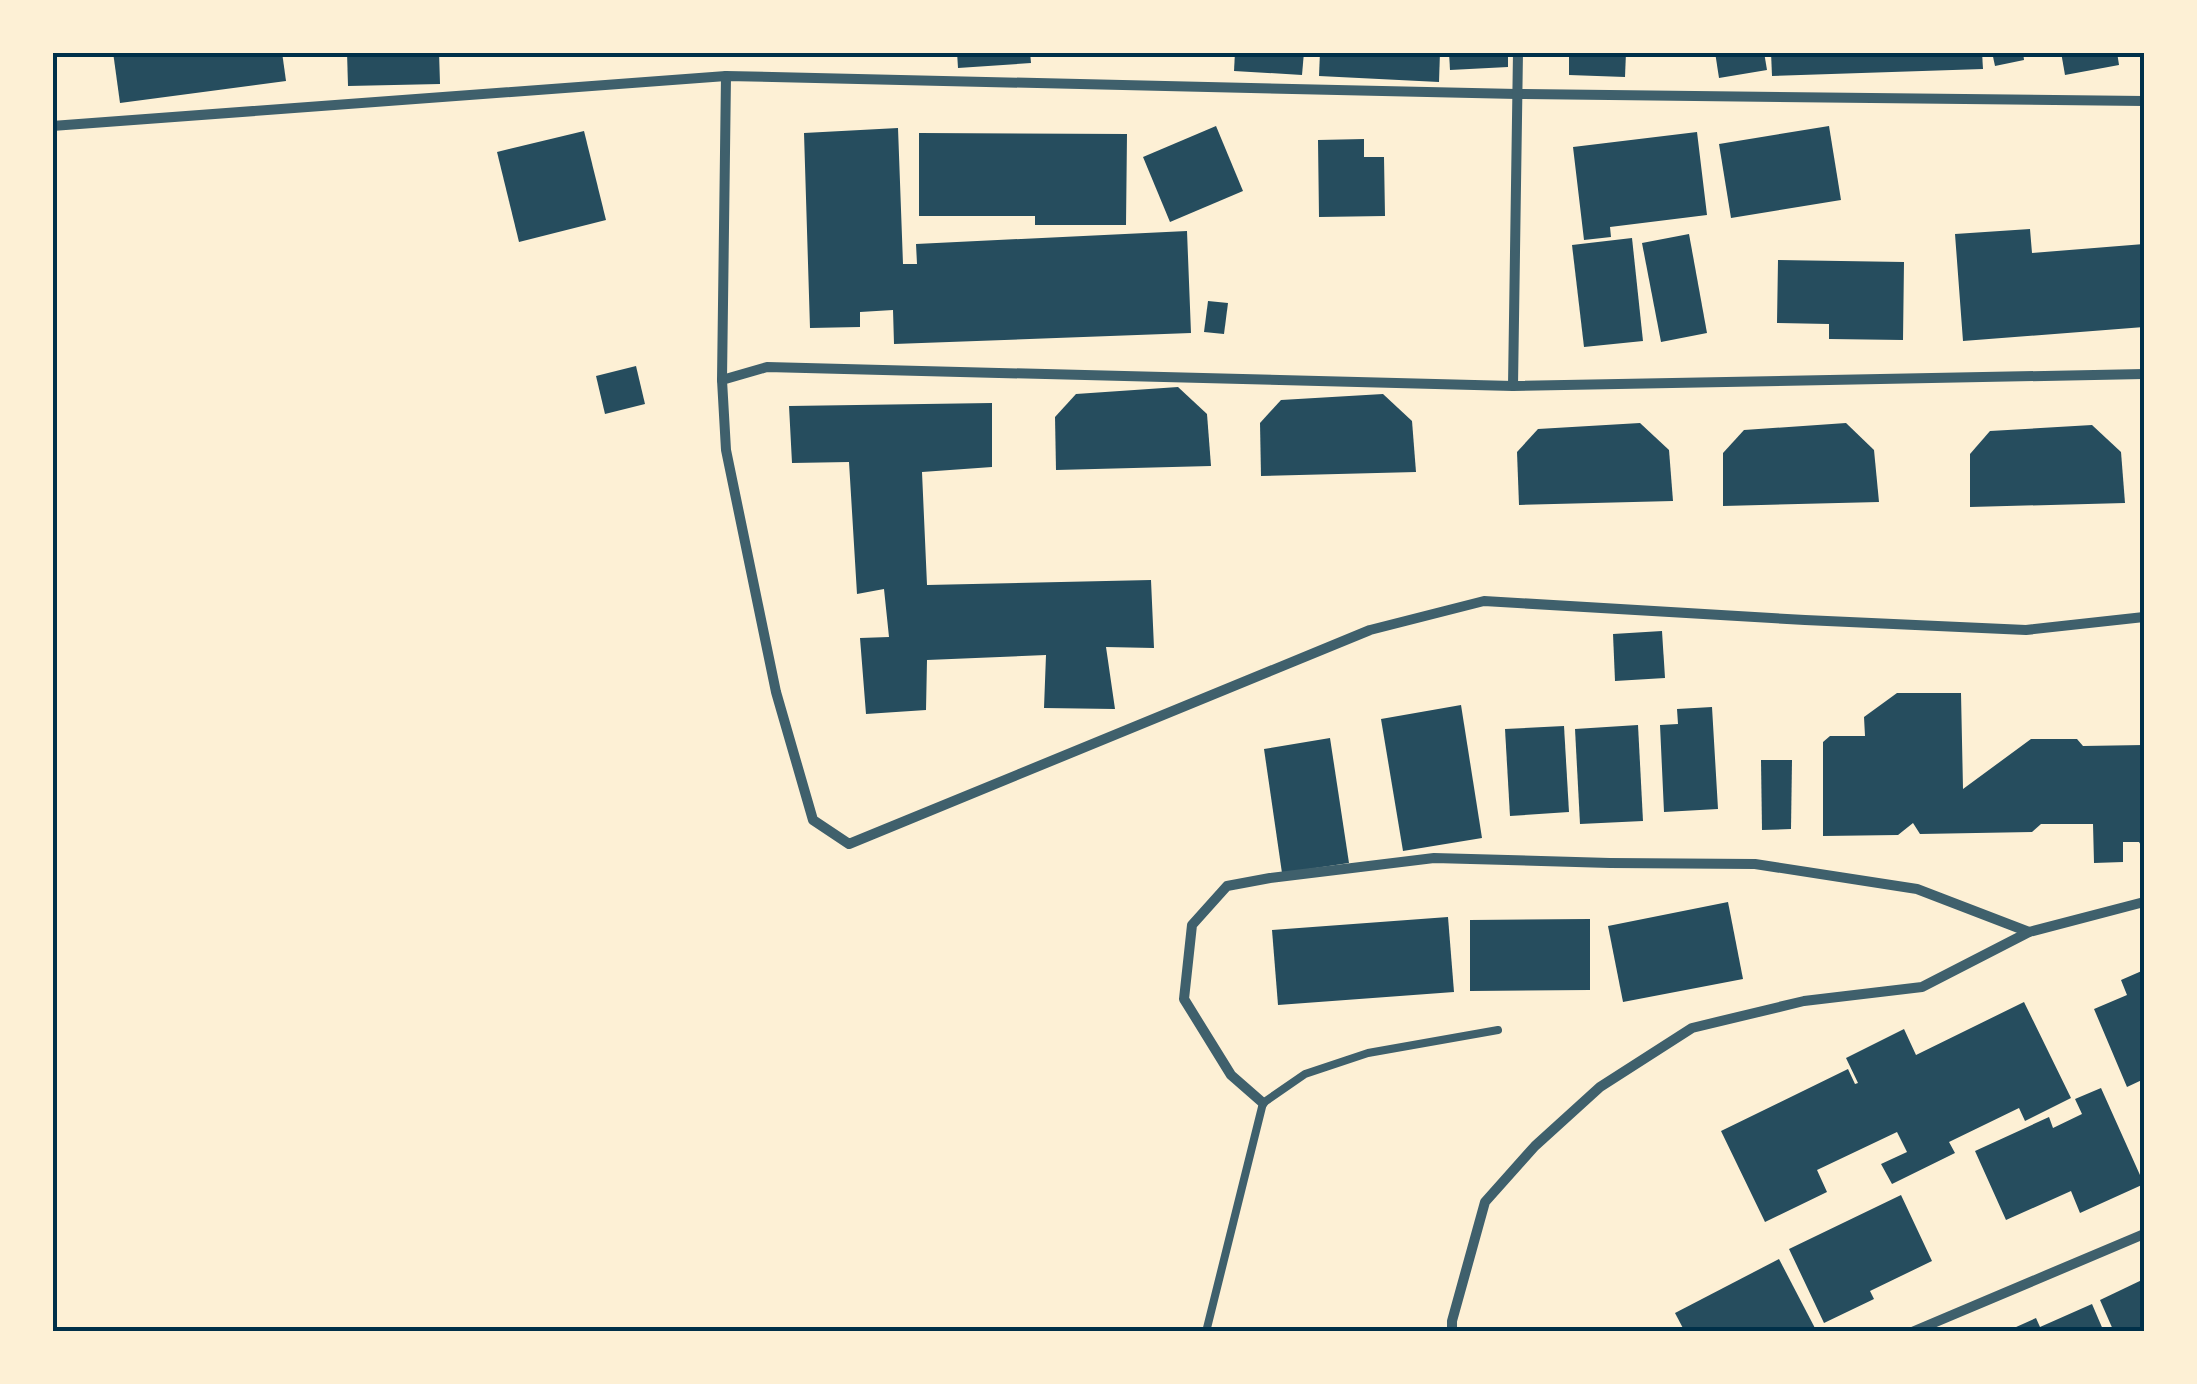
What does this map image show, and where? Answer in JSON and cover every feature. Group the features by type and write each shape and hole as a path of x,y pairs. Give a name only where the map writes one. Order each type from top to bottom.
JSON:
{"street":[{"path":"1514,386 1518,52"},
{"path":"726,76 722,380 726,450 776,692 814,820 849,844 1370,630 1484,601 2026,630 2144,617"},
{"path":"52,126 726,76 1517,94 2144,101"},
{"path":"722,380 768,367 1514,386 2144,374"},
{"path":"1263,1103 1231,1076 1184,999 1192,925 1227,886 1434,858 1755,864 1917,889 2029,932"},
{"path":"1452,1332 1485,1202 1534,1146 1600,1087 1692,1028 1804,1000 1922,987 2029,932 2144,902"},
{"path":"1912,1332 2144,1234"}],"lane":[{"path":"1206,1332 1263,1103 1305,1074 1368,1053 1498,1030"}],"building":[{"path":"113,52 282,52 286,81 120,103"},
{"path":"347,52 439,52 440,84 348,86"},
{"path":"957,52 1030,52 1031,63 958,68"},
{"path":"1235,52 1304,52 1302,75 1234,71"},
{"path":"1320,52 1440,52 1439,82 1319,76"},
{"path":"1449,52 1508,52 1508,67 1450,70"},
{"path":"1569,52 1626,52 1625,77 1569,75"},
{"path":"1715,52 1764,52 1767,70 1719,78"},
{"path":"1771,52 1982,52 1983,69 1772,76"},
{"path":"1992,52 2023,52 2024,60 1995,66"},
{"path":"2061,52 2117,52 2119,65 2065,75"},
{"path":"1216,126 1243,191 1170,222 1143,157"},
{"path":"1829,126 1841,200 1731,218 1719,144"},
{"path":"898,128 903,264 917,264 916,244 1187,231 1191,333 894,344 893,310 860,312 860,327 810,328 804,133"},
{"path":"584,131 606,220 519,242 497,152"},
{"path":"1697,132 1707,215 1610,227 1611,237 1584,240 1573,147"},
{"path":"919,133 1127,134 1126,225 1035,225 1035,216 919,216"},
{"path":"1364,139 1364,157 1384,157 1385,216 1319,217 1318,140"},
{"path":"2030,229 2032,253 2144,244 2144,327 1963,341 1955,234"},
{"path":"1689,234 1707,333 1661,342 1642,243"},
{"path":"1632,238 1643,341 1584,347 1572,245"},
{"path":"1778,260 1904,262 1903,340 1829,339 1829,324 1777,323"},
{"path":"1208,301 1228,303 1224,334 1204,332"},
{"path":"636,366 645,404 605,414 596,376"},
{"path":"1178,387 1207,414 1211,466 1056,470 1055,417 1076,394"},
{"path":"1383,394 1412,421 1416,472 1261,476 1260,423 1281,400"},
{"path":"992,403 992,467 922,472 927,585 1151,580 1154,648 1106,647 1115,709 1044,708 1046,655 927,660 926,710 866,714 860,638 889,637 884,589 857,594 849,462 792,463 789,406"},
{"path":"1640,423 1669,450 1673,501 1519,505 1517,452 1538,429"},
{"path":"1846,423 1874,450 1879,502 1723,506 1723,453 1744,430"},
{"path":"2092,425 2121,452 2125,503 1970,507 1970,454 1990,431"},
{"path":"1662,631 1665,678 1615,681 1613,634"},
{"path":"1897,693 1961,693 1963,789 2031,739 2077,739 2083,746 2144,745 2144,850 2139,842 2123,842 2123,862 2094,863 2093,824 2041,824 2032,832 1920,834 1913,823 1898,835 1823,836 1823,742 1830,736 1865,736 1864,717"},
{"path":"1461,705 1482,838 1403,851 1381,719"},
{"path":"1712,707 1718,809 1664,812 1660,725 1678,724 1677,709"},
{"path":"1638,725 1643,821 1580,824 1575,729"},
{"path":"1564,726 1569,812 1510,816 1505,729"},
{"path":"1330,738 1349,863 1282,873 1264,749"},
{"path":"1761,760 1792,760 1791,829 1762,830"},
{"path":"1728,902 1743,979 1623,1002 1608,926"},
{"path":"1448,917 1454,992 1278,1005 1272,930"},
{"path":"1590,919 1590,990 1470,991 1470,920"},
{"path":"2144,970 2144,1079 2127,1087 2094,1009 2127,995 2121,980"},
{"path":"2024,1002 2071,1098 2025,1121 2019,1108 1949,1142 1955,1153 1892,1184 1881,1164 1907,1152 1897,1132 1817,1170 1827,1192 1765,1222 1721,1131 1848,1069 1855,1084 1858,1083 1846,1058 1904,1029 1916,1055"},
{"path":"2101,1088 2144,1184 2080,1213 2071,1191 2006,1220 1975,1151 2049,1117 2053,1128 2082,1114 2075,1099"},
{"path":"1901,1195 1932,1261 1870,1291 1874,1299 1824,1323 1789,1249"},
{"path":"1779,1259 1817,1332 1685,1332 1675,1313"},
{"path":"2144,1279 2144,1332 2114,1332 2100,1300"},
{"path":"2092,1304 2104,1332 2005,1332 2036,1318 2040,1327"}]}
